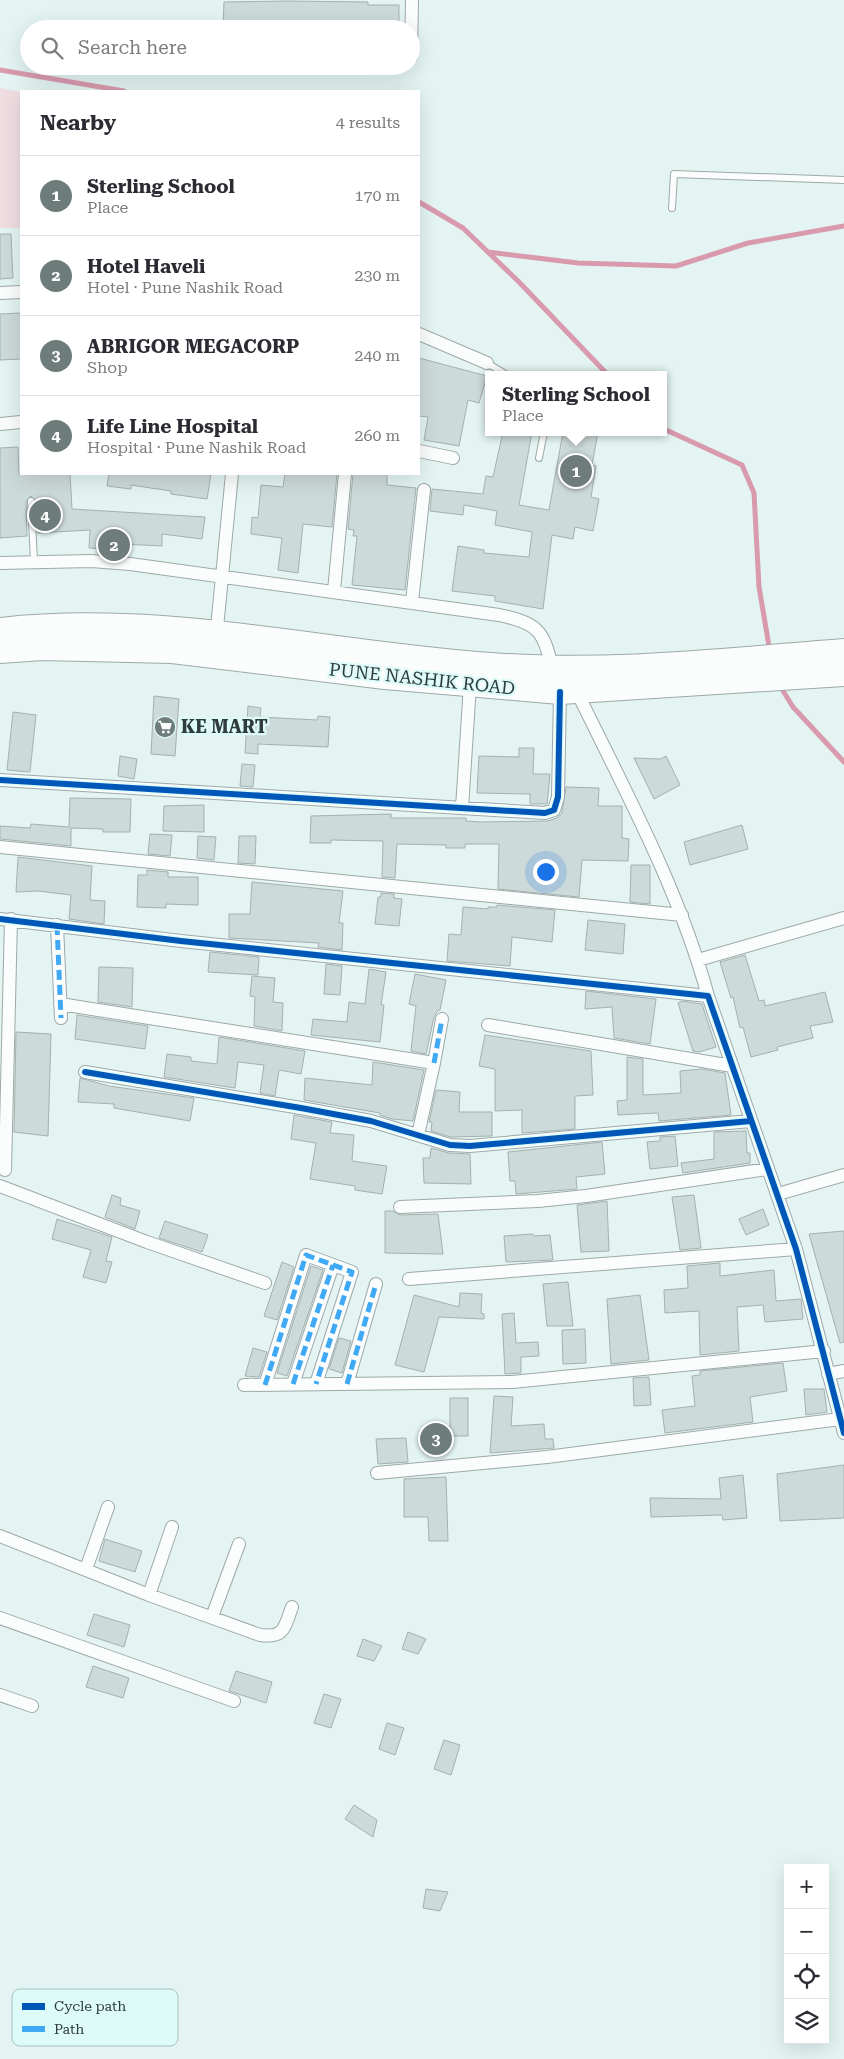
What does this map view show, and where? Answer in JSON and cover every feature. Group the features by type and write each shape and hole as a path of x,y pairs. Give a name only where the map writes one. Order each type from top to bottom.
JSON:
{"highway":[{"name":"PUNE NASHIK ROAD","path":"0,630 79,625 215,645 385,677 568,692 844,674"},
{"name":"PUNE NASHIK ROAD","path":"0,651 42,648 215,645 364,653 492,665 552,668 618,667 844,651"}],"street":[{"path":"412,0 412,20"},
{"path":"0,293 20,292"},
{"path":"420,334 487,363"},
{"path":"0,424 20,422"},
{"path":"420,451 453,458"},
{"path":"215,645 232,475"},
{"path":"334,590 346,475"},
{"path":"412,602 424,490"},
{"path":"0,563 34,561 130,564 334,590 523,620 535,627 547,643 552,668"},
{"path":"462,808 470,685"},
{"path":"0,780 545,814 554,810 558,797 568,692"},
{"path":"568,692 659,861 682,916 750,1121 778,1194 796,1249 844,1433"},
{"path":"0,847 682,916"},
{"path":"698,960 844,918"},
{"path":"6,1170 6,919 191,942 708,996"},
{"path":"57,925 61,1018"},
{"path":"60,1004 434,1062"},
{"path":"418,1135 442,1019"},
{"path":"488,1025 732,1066"},
{"path":"85,1072 310,1109 371,1121 450,1145 470,1146 750,1121"},
{"path":"400,1207 538,1201 586,1196 767,1169"},
{"path":"778,1194 844,1175"},
{"path":"0,1186 164,1249 265,1283"},
{"path":"409,1279 796,1249"},
{"path":"266,1385 306,1255 352,1272 316,1384"},
{"path":"293,1384 333,1265"},
{"path":"348,1384 376,1284"},
{"path":"244,1385 512,1382 824,1351"},
{"path":"828,1374 844,1371"},
{"path":"376,1472 547,1457 840,1419"},
{"path":"86,1569 108,1507"},
{"path":"148,1595 172,1527"},
{"path":"0,1536 148,1595 260,1634 274,1636 284,1631 292,1607"},
{"path":"212,1617 239,1544"},
{"path":"0,1618 234,1701"},
{"path":"0,1695 32,1706"}],"lane":[{"path":"672,208 674,174 844,180"},
{"path":"487,363 500,371"},
{"path":"539,458 543,436"},
{"path":"31,501 34,561"}],"shaded area":[{"path":"0,88 20,92 20,228 0,228"}],"building":[{"path":"224,2 368,2 368,5 399,5 399,20 223,20"},
{"path":"0,234 11,234 13,278 0,279"},
{"path":"20,313 20,359 0,360 0,314"},
{"path":"420,358 485,375 485,383 479,403 468,400 459,446 424,440 428,417 420,416"},
{"path":"502,436 531,436 519,505 549,510 562,436 597,436 592,465 596,466 591,497 599,499 593,531 575,527 573,539 552,535 543,609 495,601 495,596 452,591 458,546 484,550 484,553 529,557 532,532 495,525 497,511 464,505 463,515 430,511 432,489 483,494 486,476 493,477"},
{"path":"18,447 20,475 70,475 72,509 205,517 202,539 162,534 162,546 122,544 122,550 89,548 90,530 38,533 36,501 31,496 26,501 27,536 0,538 0,448"},
{"path":"109,475 211,475 207,499 171,494 171,491 131,485 131,489 107,486"},
{"path":"285,475 337,475 332,527 303,524 298,573 278,570 282,538 251,534 252,517 258,518 261,485 283,487"},
{"path":"353,475 387,475 387,485 416,488 405,590 352,585 357,536 353,536 354,530 348,529"},
{"name":"KE MART","path":"154,696 179,699 175,756 151,754"},
{"path":"248,706 261,708 260,717 317,720 318,716 330,717 328,747 258,744 258,754 245,753"},
{"path":"13,712 36,715 30,772 7,770"},
{"path":"519,748 534,748 533,774 550,774 547,804 530,804 530,794 477,793 479,756 519,757"},
{"path":"120,756 137,759 134,779 118,776"},
{"path":"666,756 680,785 654,799 634,758 660,759"},
{"path":"242,764 255,765 253,787 240,786"},
{"path":"566,787 599,788 598,806 622,806 622,838 629,839 628,861 582,860 579,897 498,889 499,844 465,844 465,848 446,848 446,845 397,844 395,878 382,877 383,841 331,840 331,843 310,843 311,816 391,814 391,818 466,818 466,821 480,822 548,821 557,818 562,813"},
{"path":"70,798 131,799 130,832 103,832 103,829 71,828 71,846 0,839 0,826 30,828 31,824 69,827"},
{"path":"204,805 204,832 163,831 164,806"},
{"path":"742,825 748,849 690,865 684,842"},
{"path":"150,834 172,835 170,856 148,854"},
{"path":"198,836 216,837 214,860 197,858"},
{"path":"239,836 256,836 255,864 238,863"},
{"path":"18,857 92,866 90,900 105,901 104,924 69,919 71,895 38,891 16,892"},
{"path":"631,865 650,865 650,904 630,902"},
{"path":"147,870 168,872 168,877 198,877 198,905 166,904 166,908 137,907 138,875 147,875"},
{"path":"252,882 343,891 339,923 343,923 342,950 318,947 319,943 229,938 229,914 250,914"},
{"path":"381,893 394,894 394,898 402,899 399,926 375,924 378,897 381,897"},
{"path":"497,905 555,910 552,942 512,937 510,966 447,961 449,934 461,935 463,907 488,909 488,907 497,907"},
{"path":"588,920 625,924 623,954 585,950"},
{"path":"210,952 259,957 258,975 208,972"},
{"path":"745,955 759,1001 764,1000 765,1006 825,992 833,1022 810,1026 813,1038 777,1047 778,1050 751,1057 743,1027 740,1028 733,997 731,998 720,962"},
{"path":"326,964 342,966 340,995 324,994"},
{"path":"99,967 133,968 132,1007 98,1002"},
{"path":"369,969 386,972 381,1005 384,1005 380,1042 311,1035 313,1019 347,1022 349,1002 365,1004"},
{"path":"415,974 446,980 440,1010 438,1010 434,1017 426,1054 411,1051 416,1006 409,1004"},
{"path":"252,976 275,978 273,1002 283,1003 282,1031 254,1026 255,997 250,996"},
{"path":"586,991 656,999 650,1044 614,1038 612,1007 585,1009"},
{"path":"682,1001 702,1004 716,1047 699,1052 693,1051 678,1003"},
{"path":"77,1015 148,1026 145,1049 75,1039"},
{"path":"16,1032 51,1034 48,1136 14,1132"},
{"path":"485,1035 591,1051 593,1095 575,1096 575,1129 522,1133 522,1110 495,1111 495,1069 479,1066"},
{"path":"219,1037 305,1051 301,1074 279,1070 275,1096 260,1093 264,1065 238,1062 235,1088 164,1077 167,1054 191,1057 191,1061 217,1064"},
{"path":"627,1057 643,1059 643,1095 681,1093 680,1071 702,1069 725,1073 731,1115 659,1121 658,1113 618,1115 617,1101 627,1100"},
{"path":"373,1062 424,1070 413,1121 392,1119 380,1115 380,1113 304,1100 305,1078 372,1085"},
{"path":"80,1078 109,1086 194,1098 190,1121 114,1108 114,1104 78,1102"},
{"path":"436,1090 460,1092 459,1112 492,1112 492,1136 451,1137 431,1131 432,1122 429,1122"},
{"path":"294,1115 332,1122 330,1133 354,1135 352,1161 387,1166 382,1194 355,1190 355,1186 310,1179 316,1143 291,1139"},
{"path":"746,1131 747,1153 750,1153 750,1163 683,1173 681,1163 714,1159 714,1132"},
{"path":"675,1136 678,1166 650,1169 647,1142 660,1141 660,1137"},
{"path":"602,1142 605,1174 576,1177 577,1189 516,1194 515,1181 510,1181 508,1152"},
{"path":"431,1148 449,1153 470,1154 471,1184 424,1183 423,1158 430,1158"},
{"path":"112,1195 121,1198 120,1205 140,1211 135,1229 105,1217"},
{"path":"694,1195 701,1248 680,1250 672,1197"},
{"path":"607,1201 609,1251 581,1252 577,1205"},
{"path":"763,1209 769,1225 746,1235 739,1219"},
{"path":"385,1211 393,1211 400,1215 438,1214 443,1254 385,1253"},
{"path":"57,1219 112,1237 106,1261 112,1262 106,1283 83,1277 91,1250 52,1239"},
{"path":"165,1221 208,1235 202,1252 159,1238"},
{"path":"844,1231 844,1342 840,1343 809,1234"},
{"path":"533,1234 534,1236 550,1235 553,1260 506,1262 504,1236"},
{"path":"282,1262 294,1267 277,1320 264,1316"},
{"path":"720,1263 720,1276 774,1270 776,1301 801,1299 803,1319 765,1322 763,1305 737,1307 739,1351 700,1355 699,1311 665,1313 664,1290 688,1288 687,1266"},
{"path":"311,1266 323,1270 287,1376 277,1373"},
{"path":"568,1282 573,1326 547,1326 543,1284"},
{"path":"460,1293 482,1294 481,1313 484,1314 484,1319 439,1317 424,1372 395,1365 414,1295 459,1307"},
{"path":"640,1295 649,1360 611,1364 607,1299"},
{"path":"514,1313 516,1343 538,1342 539,1356 521,1357 521,1373 505,1374 502,1314"},
{"path":"585,1329 586,1363 563,1364 562,1330"},
{"path":"339,1338 351,1341 342,1373 329,1369"},
{"path":"253,1348 267,1352 259,1377 245,1376"},
{"path":"783,1363 787,1391 750,1397 753,1422 665,1433 662,1410 695,1406 692,1376 700,1375 700,1371"},
{"path":"649,1377 651,1405 634,1406 633,1378"},
{"path":"804,1389 824,1389 827,1412 806,1415"},
{"path":"494,1396 513,1397 511,1426 544,1424 545,1439 553,1439 554,1448 490,1453"},
{"path":"450,1398 468,1398 468,1436 450,1436"},
{"path":"406,1438 408,1462 378,1464 376,1439"},
{"path":"844,1465 844,1518 780,1521 777,1474"},
{"path":"743,1475 747,1518 723,1520 722,1515 651,1517 650,1498 721,1499 719,1478"},
{"path":"446,1477 448,1541 429,1541 428,1517 404,1517 404,1479"},
{"path":"105,1539 142,1551 135,1572 99,1561"},
{"path":"94,1614 130,1625 124,1647 87,1635"},
{"path":"408,1632 426,1639 418,1654 402,1649"},
{"path":"363,1639 382,1646 374,1661 357,1656"},
{"path":"93,1666 129,1678 123,1698 86,1687"},
{"path":"236,1671 272,1682 266,1703 229,1691"},
{"path":"324,1694 341,1699 331,1728 314,1723"},
{"path":"387,1723 404,1728 395,1755 379,1749"},
{"path":"444,1740 460,1745 451,1775 434,1769"},
{"path":"354,1805 377,1820 373,1837 345,1819"},
{"path":"426,1889 448,1892 440,1911 423,1908"}],"waterway":[{"path":"0,70 20,73"},
{"path":"30,75 118,90"},
{"path":"420,203 463,228 519,282 604,371"},
{"path":"488,252 578,263 676,266 748,243 844,226"},
{"path":"667,430 742,465 754,493 759,587 770,652"},
{"path":"780,686 793,707 844,762"}],"marked path":[{"path":"57,925 61,1018"},
{"path":"434,1063 442,1019"},
{"path":"265,1385 306,1255 352,1272 316,1384"},
{"path":"293,1384 333,1265"},
{"path":"347,1384 376,1284"}],"cycle path":[{"path":"0,780 545,813 554,810 558,797 560,692"},
{"path":"0,919 181,941 708,996 796,1249 844,1433"},
{"path":"85,1072 371,1121 450,1145 470,1146 751,1121"}],"place":[{"name":"Sterling School","path":"576,471"},
{"name":"Life Line Hospital","path":"45,515"},
{"name":"Hotel Haveli","path":"114,545"},
{"name":"KE MART","path":"165,727"},
{"name":"ABRIGOR MEGACORP","path":"436,1439"}]}
